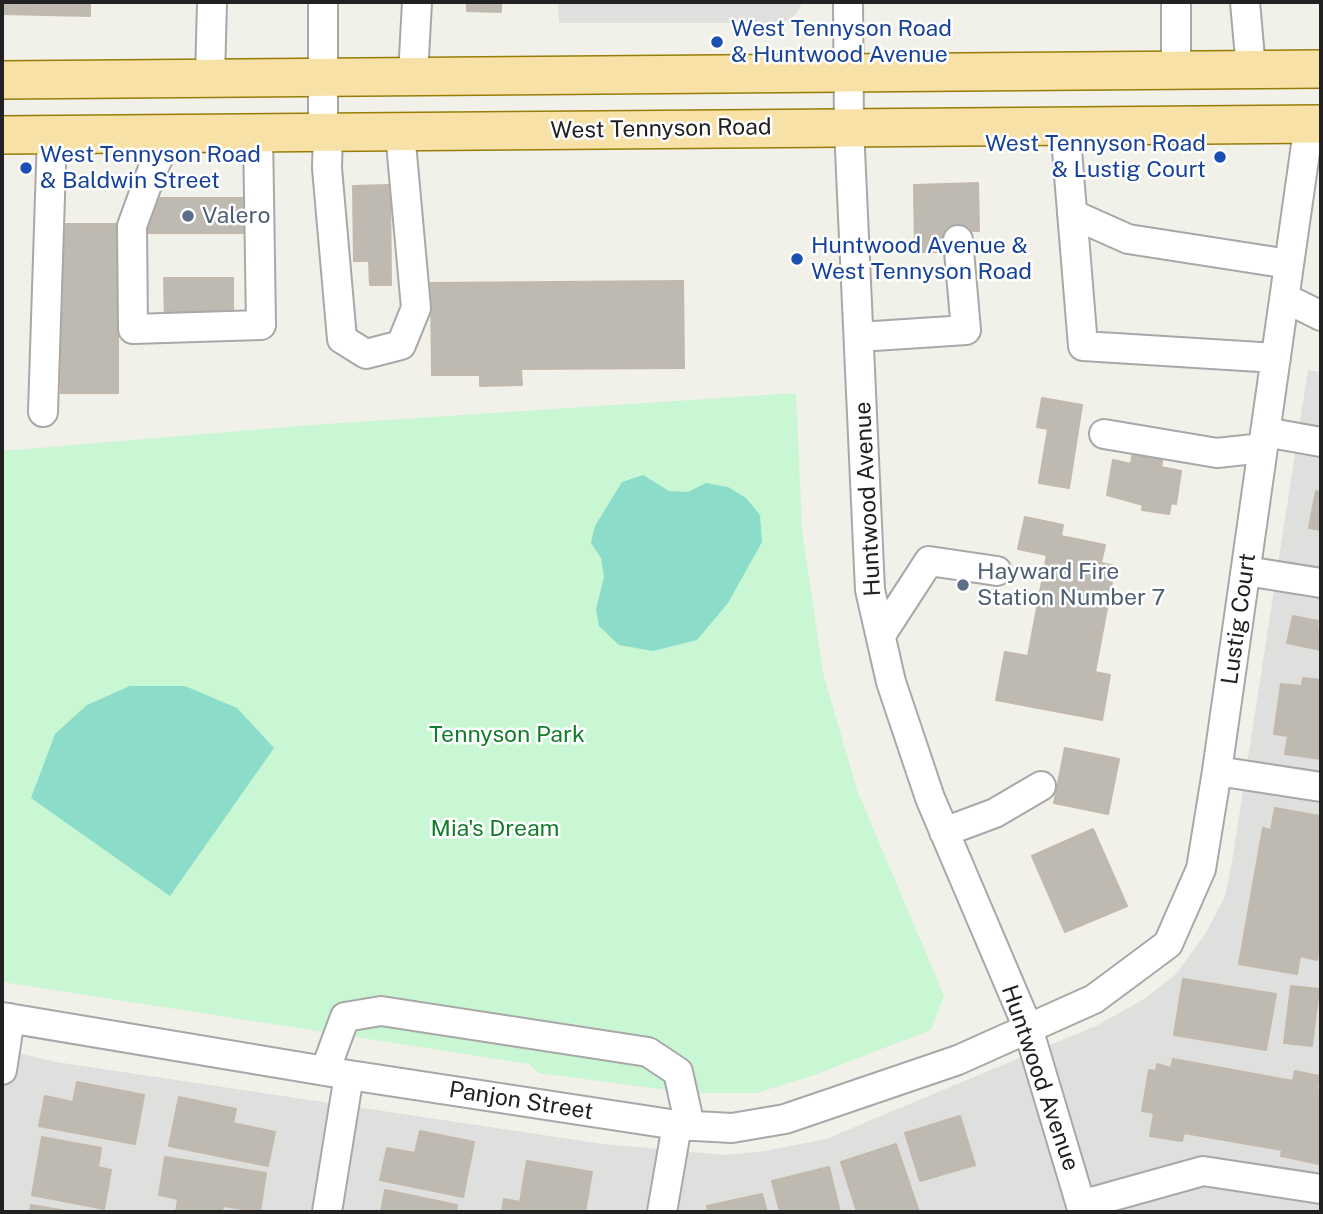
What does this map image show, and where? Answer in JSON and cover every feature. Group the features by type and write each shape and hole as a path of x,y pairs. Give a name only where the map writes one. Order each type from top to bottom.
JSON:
{"main road":[{"path":"2,80 1321,69"},
{"name":"West Tennyson Road","path":"2,135 1315,124"}],"street":[{"path":"210,78 212,2"},
{"path":"323,2 322,77 327,168 342,339 366,354 401,345 416,308 400,132"},
{"path":"413,76 417,2"},
{"name":"Huntwood Avenue","path":"848,2 849,128 870,590 891,682 930,798 1027,1028 1082,1209"},
{"path":"1175,2 1176,70"},
{"path":"1245,2 1251,69"},
{"name":"Lustig Court","path":"1027,1028 1094,999 1168,944 1201,869 1289,264 1315,124"},
{"path":"1065,126 1083,346 1276,358"},
{"path":"170,133 152,171 132,226 134,329 261,325 258,133"},
{"path":"43,412 52,135"},
{"path":"1072,214 1128,239 1289,264"},
{"path":"859,337 966,330 958,240"},
{"path":"1284,298 1321,316"},
{"path":"1104,434 1217,453 1264,440 1321,442"},
{"path":"880,635 929,561 997,571"},
{"path":"1246,571 1321,583"},
{"path":"1217,771 1321,787"},
{"path":"944,832 995,813 1041,786"},
{"path":"327,1212 337,1073 345,1017 381,1011 648,1052 678,1072 683,1125 662,1212"},
{"path":"2,1070 6,1018"},
{"name":"Panjon Street","path":"6,1018 337,1073 683,1125 732,1128 785,1119 958,1060 1027,1028"},
{"path":"1082,1209 1203,1171 1321,1189"}],"shaded area":[{"path":"558,2 803,2 795,15 783,23 559,23"},
{"path":"1308,370 1321,372 1321,1212 2,1212 2,1049 56,1062 603,1144 725,1155 765,1151 826,1139 1098,1025 1144,999 1175,975 1206,933 1225,896"}],"green space":[{"name":"Tennyson Park","path":"796,393 802,529 823,673 857,790 944,996 931,1030 814,1075 757,1093 690,1093 539,1073 529,1064 2,982 2,451 311,425"},
{"path":"643,475 669,491 688,492 706,483 728,487 746,498 760,515 762,542 728,603 697,640 653,651 619,645 599,626 596,609 604,577 601,558 591,543 595,526 622,482"},
{"path":"130,686 185,686 237,708 274,748 170,896 31,798 55,734 87,705"}],"building":[{"path":"2,2 90,2 90,16 2,14"},
{"path":"467,2 501,2 501,12 467,11"},
{"path":"978,183 979,231 943,231 943,252 915,252 914,185"},
{"path":"390,185 391,285 370,285 369,261 354,261 353,186"},
{"path":"146,198 250,198 250,233 146,233"},
{"path":"62,224 118,224 118,393 61,393"},
{"path":"164,278 233,278 233,322 165,322"},
{"path":"683,281 684,368 521,369 522,385 480,386 480,375 432,375 431,283"},
{"path":"1042,398 1082,405 1069,488 1039,483 1048,429 1037,427"},
{"path":"1133,451 1163,456 1161,467 1181,471 1176,504 1171,503 1169,514 1142,510 1143,505 1107,495 1113,460 1131,464"},
{"path":"1316,491 1321,493 1321,530 1309,528"},
{"path":"1025,517 1063,525 1061,536 1105,545 1101,563 1115,566 1095,672 1110,675 1102,720 996,700 1005,652 1028,656 1047,555 1018,549"},
{"path":"1293,616 1318,621 1321,650 1287,643"},
{"path":"1303,678 1321,680 1321,759 1285,754 1288,736 1274,734 1281,684 1302,686"},
{"path":"1065,748 1119,759 1108,814 1054,803"},
{"path":"1275,808 1320,816 1318,830 1321,831 1321,934 1317,960 1300,956 1297,974 1239,964 1263,828 1271,830"},
{"path":"1093,829 1127,906 1065,932 1032,856"},
{"path":"1183,979 1276,994 1266,1050 1174,1035"},
{"path":"1291,986 1319,989 1312,1046 1284,1043"},
{"path":"1173,1059 1293,1081 1295,1071 1319,1076 1319,1164 1281,1156 1282,1150 1184,1133 1182,1141 1150,1136 1154,1113 1142,1111 1149,1070 1156,1071 1157,1064 1171,1068"},
{"path":"77,1082 144,1095 135,1144 39,1126 45,1096 73,1102"},
{"path":"179,1097 236,1109 233,1123 275,1132 268,1166 169,1146"},
{"path":"960,1116 975,1165 920,1181 905,1133"},
{"path":"420,1131 474,1142 463,1197 380,1180 387,1148 415,1153"},
{"path":"42,1137 101,1148 98,1167 111,1170 104,1209 32,1195"},
{"path":"896,1144 919,1212 857,1212 841,1162"},
{"path":"165,1157 266,1173 260,1212 223,1206 222,1212 176,1212 178,1199 159,1195"},
{"path":"527,1161 592,1172 585,1212 502,1212 504,1199 520,1202"},
{"path":"829,1167 840,1212 780,1212 772,1181"},
{"path":"385,1190 457,1205 456,1212 381,1212"},
{"path":"762,1194 767,1212 708,1212 707,1206"},
{"path":"31,1205 72,1212 30,1212"}],"place":[{"name":"West Tennyson Road & Huntwood Avenue","path":"717,42"},
{"name":"West Tennyson Road & Lustig Court","path":"1220,157"},
{"name":"West Tennyson Road & Baldwin Street","path":"26,168"},
{"name":"Valero","path":"188,216"},
{"name":"Huntwood Avenue & West Tennyson Road","path":"797,259"},
{"name":"Hayward Fire Station Number 7","path":"963,585"}],"park label":[{"name":"Mia's Dream","path":"495,829"}]}
